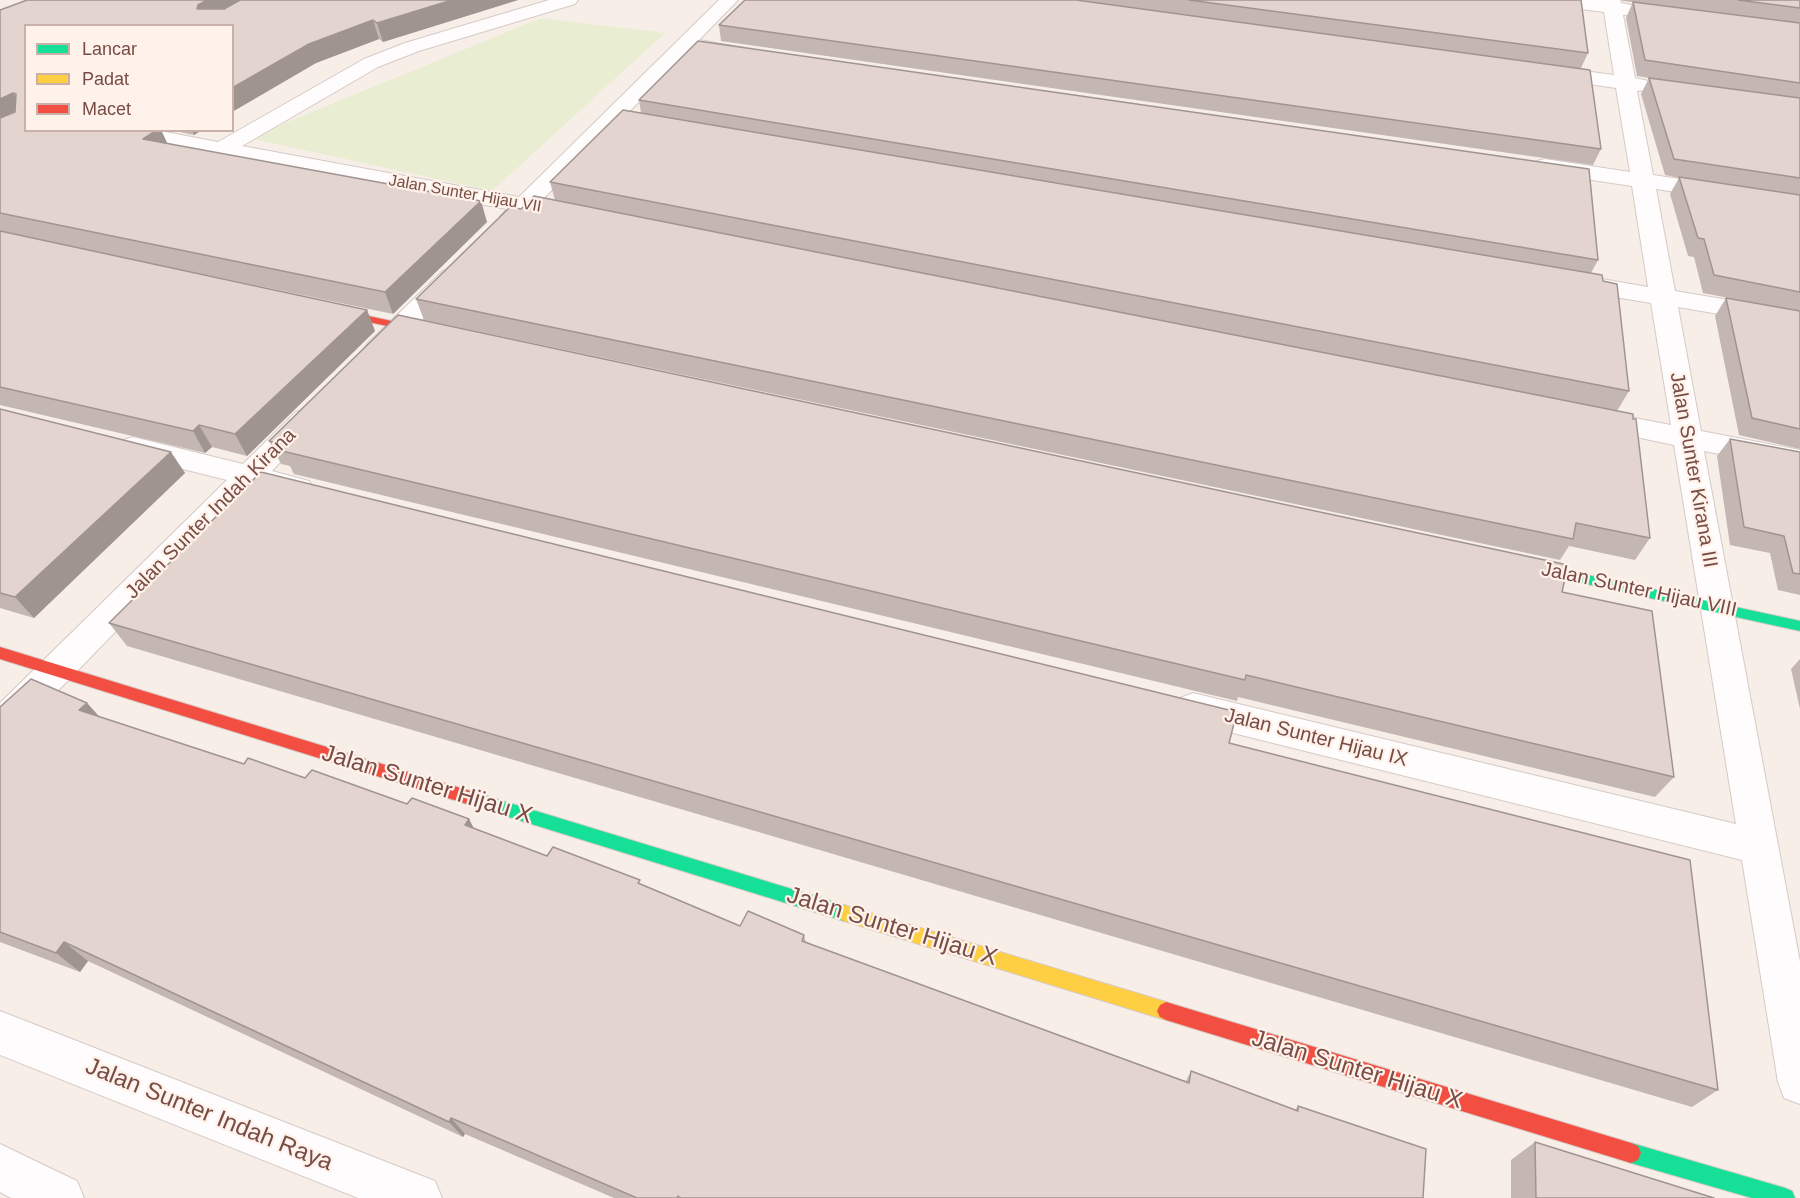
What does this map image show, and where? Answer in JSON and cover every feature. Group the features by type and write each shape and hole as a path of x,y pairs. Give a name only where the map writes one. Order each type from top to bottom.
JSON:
{"street":[{"path":"220,150 371,63 412,48 569,0"},
{"path":"492,237 729,0"},
{"path":"1550,0 1612,4 1646,12"},
{"name":"Jalan Sunter Kirana III","path":"1612,4 1800,1082"},
{"path":"685,44 752,54"},
{"path":"1530,70 1661,88"},
{"path":"613,117 644,122"},
{"name":"Jalan Sunter Hijau VII","path":"127,132 595,218"},
{"path":"1524,163 1800,204"},
{"path":"358,367 467,261"},
{"path":"1553,278 1800,320"},
{"path":"313,307 449,336"},
{"name":"Jalan Sunter Indah Kirana","path":"0,726 324,401"},
{"path":"1570,415 1800,460"},
{"path":"111,442 329,495"},
{"name":"Jalan Sunter Hijau VIII","path":"1510,563 1800,626"},
{"name":"Jalan Sunter Hijau X","path":"0,654 1445,1097 1785,1198"},
{"name":"Jalan Sunter Hijau IX","path":"1166,701 1759,847"},
{"name":"Jalan Sunter Indah Raya","path":"0,1033 418,1198"},
{"path":"0,1167 60,1198"}],"green space":[{"path":"541,18 665,33 492,191 249,138"}],"building":[{"path":"27,0 207,0 198,5 197,9 224,9 240,0 452,0 377,23 373,20 309,44 234,87 234,24 24,24 24,132 154,132 143,139 481,201 385,292 0,213 0,118 15,112 16,94 13,93 0,99 0,10"},
{"path":"745,0 1076,0 1590,70 1601,149 719,25"},
{"path":"1189,0 1581,0 1588,53"},
{"path":"1738,0 1800,0 1800,8"},
{"path":"1633,2 1800,23 1800,83 1645,60"},
{"path":"698,41 1589,169 1598,260 639,100"},
{"path":"1649,78 1800,98 1800,178 1674,159"},
{"path":"623,110 1602,275 1603,281 1617,284 1629,391 550,182"},
{"path":"1679,177 1800,195 1800,292 1714,275 1704,239 1698,238"},
{"path":"534,196 1633,414 1633,419 1636,419 1650,538 1576,523 1573,539 416,299 510,207 521,209"},
{"path":"0,231 367,310 235,434 199,425 193,431 0,387"},
{"path":"1726,298 1800,311 1800,429 1752,418"},
{"path":"398,315 1568,565 1562,592 1652,611 1674,777 1246,675 1245,680 282,451 288,445 269,441"},
{"path":"0,409 171,452 15,597 0,593"},
{"path":"1730,439 1800,452 1800,574 1793,573 1784,536 1744,527"},
{"path":"261,472 1237,712 1229,743 1690,860 1718,1090 109,623"},
{"path":"31,679 87,703 79,710 244,764 248,758 305,778 312,770 407,804 412,798 469,819 465,825 547,856 553,847 640,880 638,883 740,926 748,911 804,935 802,941 1189,1083 1191,1071 1298,1111 1298,1106 1426,1149 1423,1198 681,1198 678,1196 677,1198 637,1198 451,1118 449,1122 64,942 56,953 0,932 0,707"},
{"path":"1535,1142 1714,1198 1536,1198"}],"traffic: fast":[{"path":"1523,566 1800,626"},
{"path":"467,797 844,913"},
{"path":"1631,1153 1785,1198"}],"traffic: slow":[{"path":"844,913 1166,1011"}],"traffic: jam":[{"path":"326,310 434,333"},
{"path":"0,653 467,797"},
{"path":"1166,1011 1631,1153"}]}
